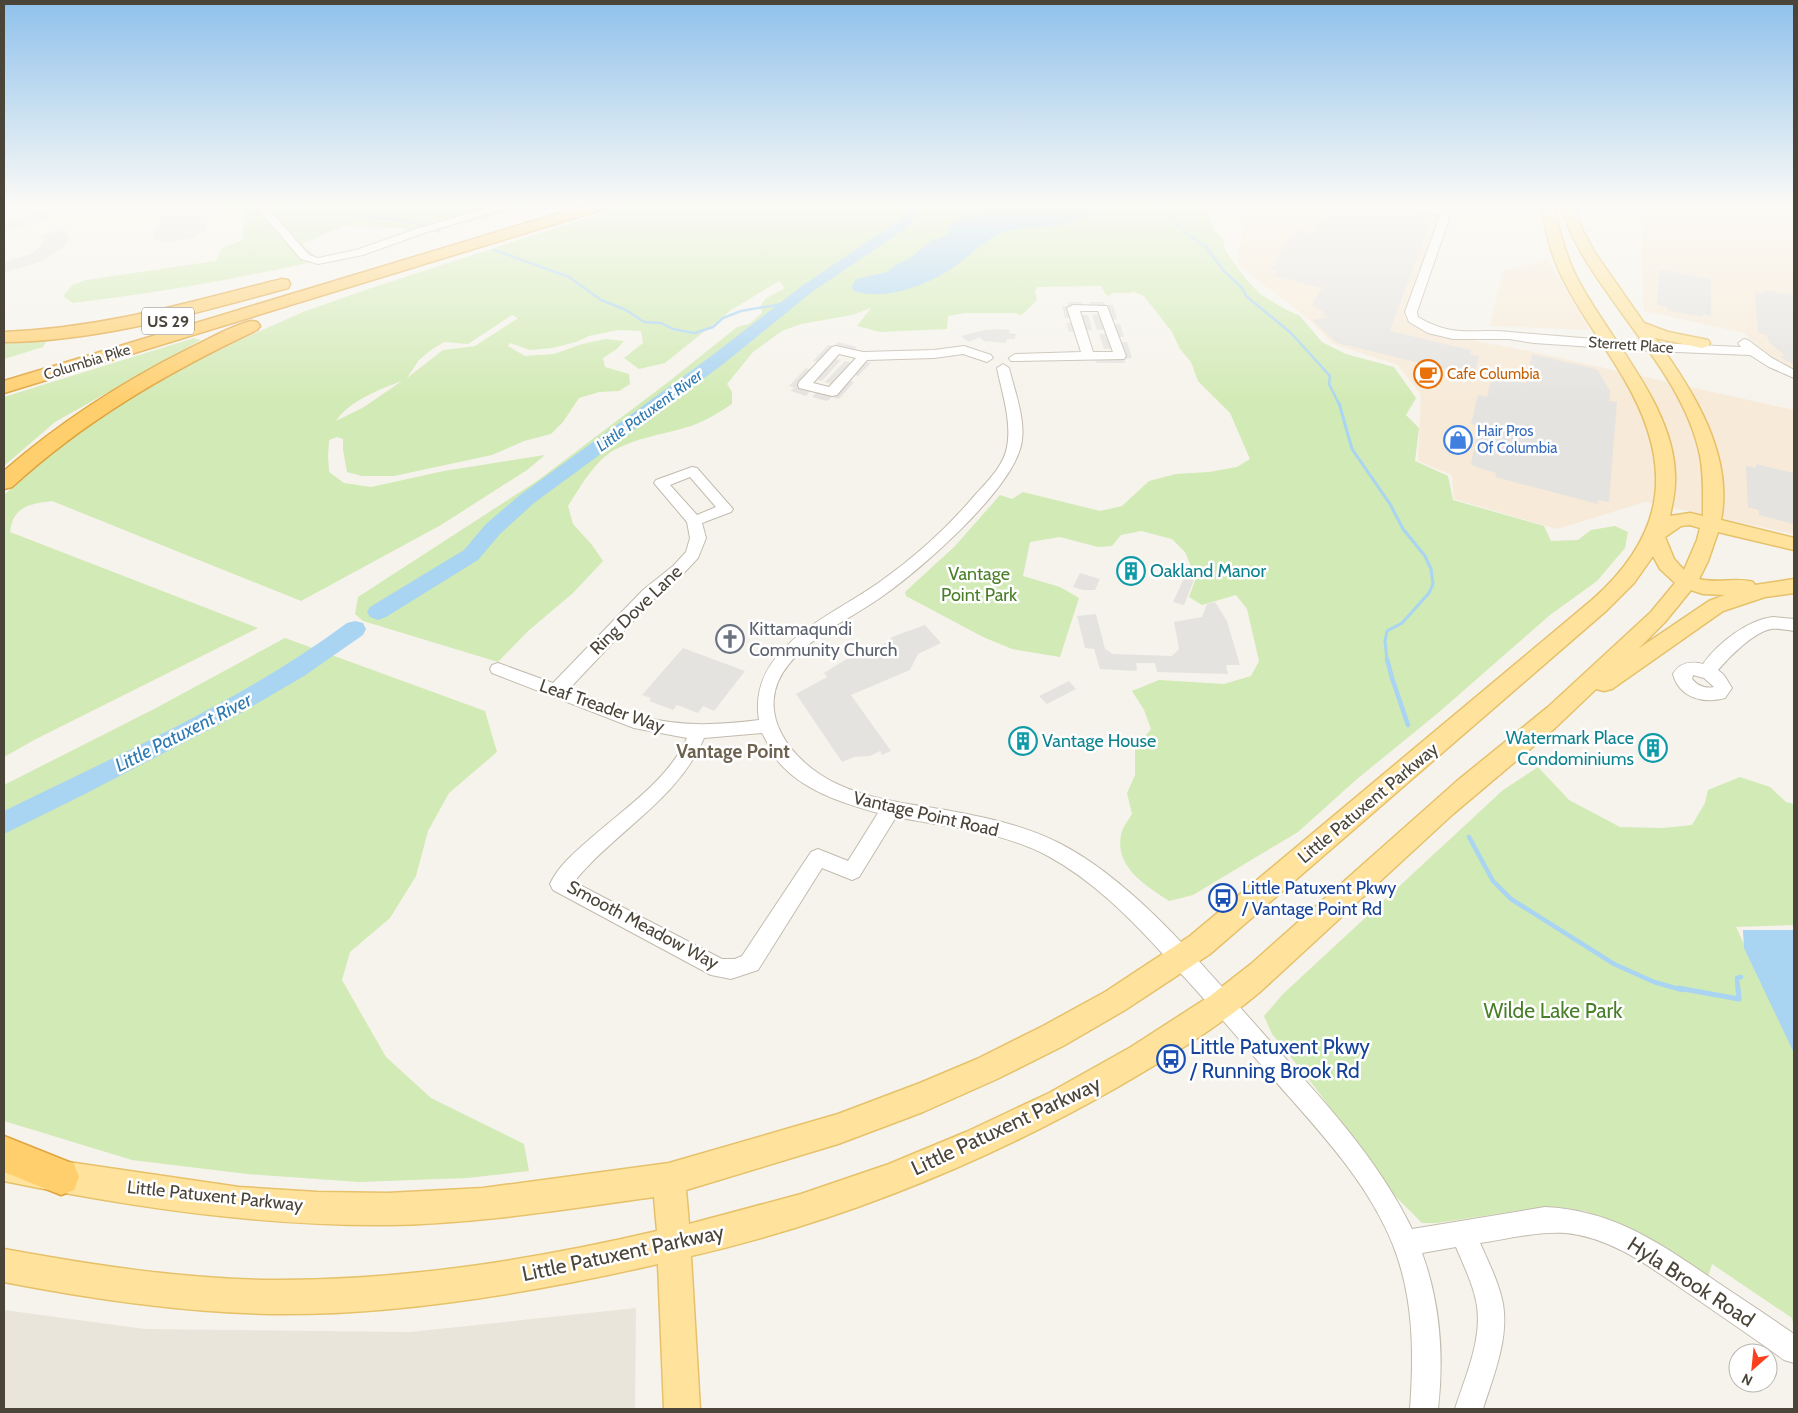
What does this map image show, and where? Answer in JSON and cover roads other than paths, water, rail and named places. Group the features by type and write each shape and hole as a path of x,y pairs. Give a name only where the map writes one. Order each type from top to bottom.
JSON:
{"highway":[{"name":"Columbia Pike","path":"4,369 335,271"},
{"name":"Columbia Pike","path":"4,387 384,271"},
{"path":"4,482 50,442 87,416 156,373 256,324 324,297 399,271"},
{"path":"4,337 54,336 119,326 332,272"},
{"path":"4,1154 61,1178"}],"main road":[{"name":"Little Patuxent Parkway","path":"4,1165 61,1178 239,1203 317,1208 388,1209 483,1204 669,1179 838,1129 923,1097 987,1069 1053,1036 1115,1001 1200,945 1284,875 1601,604 1624,581 1642,559 1655,535 1666,487 1666,456 1660,437 1633,378 1567,271"},
{"name":"Little Patuxent Parkway","path":"4,1266 118,1286 186,1293 273,1297 357,1294 464,1283 566,1267 674,1245 760,1223 850,1195 948,1157 1016,1126 1092,1087 1224,1004 1467,787 1543,724 1648,629 1688,581 1702,554 1711,523 1713,480 1706,443 1700,424 1676,380 1598,271"},
{"path":"1638,326 1664,336 1702,346"},
{"path":"1676,380 1675,365 1678,357 1702,346"},
{"path":"1791,586 1719,590 1699,586 1671,570 1655,535 1668,525 1683,520 1711,523 1794,544"},
{"path":"1543,724 1716,606 1763,590 1791,586"},
{"path":"669,1179 682,1409"}],"street":[{"name":"Sterrett Place","path":"1425,271 1411,312 1413,319 1417,323 1445,334 1509,335 1534,339 1608,340 1651,344 1748,346 1774,366 1794,374"},
{"path":"863,356 934,354 964,350 987,358 991,365 1006,357 1120,356 1103,308 1074,308 1088,356"},
{"name":"Vantage Point Road","path":"1006,357 1015,434 1013,452 1007,464 962,517 926,554 886,587 803,639 790,650 778,665 771,678 765,709 768,726 784,757 813,779 839,793 864,802 979,824 1029,839 1056,852 1104,882 1122,897 1224,1004 1351,1155 1388,1208 1405,1243 1416,1276 1425,1318 1428,1354 1424,1409"},
{"name":"Ring Dove Lane","path":"556,691 649,594 687,561 698,538 694,521"},
{"path":"1707,672 1712,663 1758,627 1769,623 1794,625"},
{"name":"Leaf Treader Way","path":"498,669 640,722 677,730 717,732 768,726"},
{"name":"Smooth Meadow Way","path":"698,732 695,742 663,785 580,861 560,884 719,968 728,970 740,968 750,963 818,858 852,871 891,808"},
{"name":"Hyla Brook Road","path":"1405,1243 1546,1220 1565,1219 1596,1226 1645,1248 1794,1350"},
{"path":"1463,1233 1486,1289 1490,1306 1487,1344 1469,1409"}],"water":[{"path":"948,271 921,285 894,292 866,294 853,291 852,286 856,279 887,272"},
{"path":"1743,930 1794,930 1794,1053 1744,948"}],"waterway":[{"path":"552,271 569,277 601,300 626,310 644,322 661,323 673,329 695,333 713,327 723,318 741,311 788,303"},
{"name":"Little Patuxent River","path":"378,612 471,555 493,529 527,499 716,361 807,289 834,271"},
{"path":"1224,271 1243,289 1246,296 1291,333 1330,376 1329,384 1339,404"},
{"path":"1339,403 1352,449 1390,504 1403,529 1425,556 1431,569 1433,584 1429,593 1402,623 1387,631 1385,641 1387,660"},
{"name":"Little Patuxent River","path":"4,823 254,695 336,644 355,629"},
{"path":"1387,659 1408,725"},
{"path":"1469,837 1493,881 1511,899 1614,964 1654,982 1682,990"},
{"path":"1738,990 1737,978 1741,977"},
{"path":"1678,988 1739,999 1738,988"}],"place":[{"name":"Cafe Columbia","path":"1428,374"},
{"name":"Hair Pros Of Columbia","path":"1458,440"},
{"name":"Oakland Manor","path":"1131,571"},
{"name":"Kittamaqundi Community Church","path":"730,639"},
{"name":"Vantage House","path":"1023,741"},
{"name":"Watermark Place Condominiums","path":"1653,748"},
{"name":"Little Patuxent Pkwy / Vantage Point Rd","path":"1223,898"},
{"name":"Little Patuxent Pkwy / Running Brook Rd","path":"1171,1059"}],"district":[{"name":"Vantage Point","path":"733,751"}],"park label":[{"name":"Vantage Point Park","path":"979,584"},
{"name":"Wilde Lake Park","path":"1553,1011"}]}
